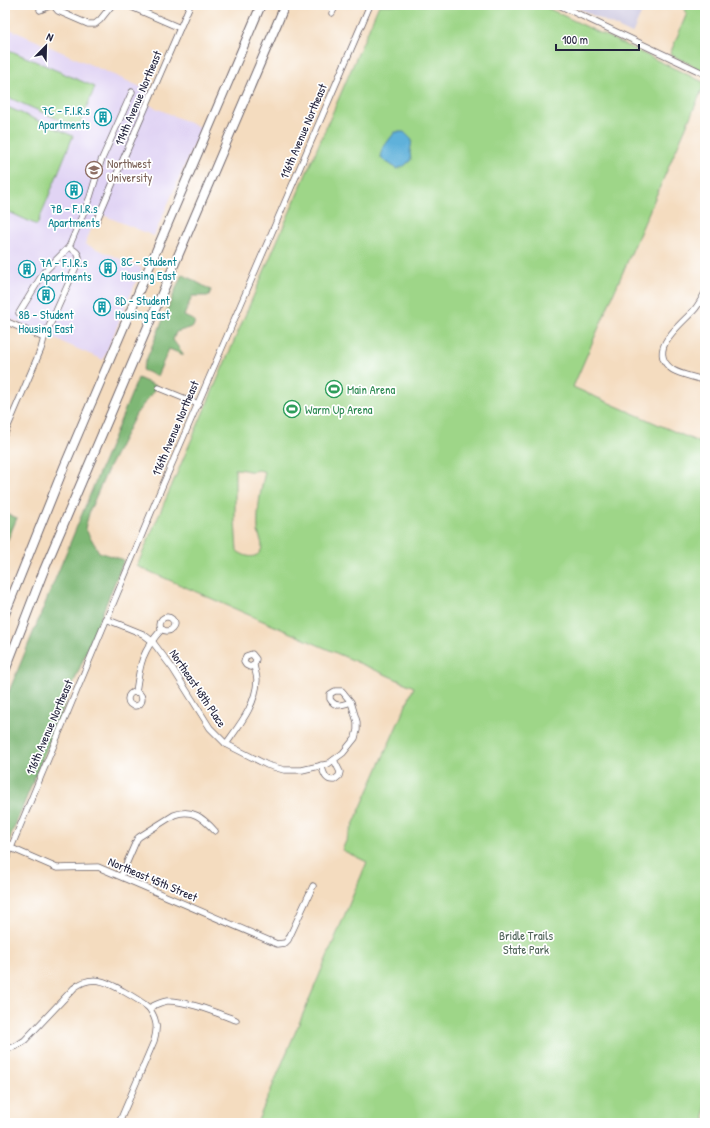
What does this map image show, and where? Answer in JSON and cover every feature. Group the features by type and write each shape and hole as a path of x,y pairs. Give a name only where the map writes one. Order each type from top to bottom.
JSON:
{"highway":[{"path":"5,614 67,460 261,5"},
{"path":"5,670 44,570 285,5"}],"street":[{"path":"40,10 53,5 58,11 88,24 95,24 112,5"},
{"path":"127,5 180,28"},
{"name":"114th Avenue Northeast","path":"96,222 190,5"},
{"path":"332,13 336,5"},
{"name":"116th Avenue Northeast","path":"5,862 106,619 370,5"},
{"path":"558,5 705,74"},
{"path":"19,313 44,272 69,247 90,198 101,161 132,92"},
{"path":"5,433 38,356 44,338 79,260 78,253 69,247"},
{"path":"705,293 696,308 677,326 666,341 662,355 664,361 674,371 705,381"},
{"path":"5,321 44,338"},
{"path":"159,388 198,404"},
{"name":"Northeast 48th Place","path":"106,619 143,634 152,641 174,669 210,728 226,744 267,765 284,770 302,770 328,764 334,760"},
{"path":"136,692 140,665 146,650 162,629"},
{"path":"226,744 244,719 255,696 257,680 254,665"},
{"path":"321,765 326,778 334,780 338,778 340,774 334,760 343,753 355,738 357,730 357,722 350,702"},
{"path":"121,876 137,839 174,815 187,812 198,816 206,821 215,831"},
{"name":"Northeast 45th Street","path":"11,848 57,868 94,866 103,868 277,944 284,944 288,940 313,886"},
{"path":"5,1050 16,1046 25,1040 79,984 93,980 101,980 110,983 141,1001 155,1016 157,1032 119,1123"},
{"path":"149,1008 165,1001 175,1001 236,1020"}],"shaded area":[{"path":"571,5 645,5 632,34"},
{"name":"Northwest University","path":"5,27 150,91 145,103 201,128 154,236 98,213 85,244 142,268 103,360 5,317"}],"green space":[{"name":"Bridle Trails State Park","path":"379,5 541,5 705,83 573,387 705,445 705,1123 257,1123 367,862 342,850 414,687 137,566","holes":["235,469 252,471 259,470 265,472 258,509 258,531 262,547 260,552 252,557 246,556 237,551 235,521"]},
{"path":"682,5 705,5 705,72 670,54 687,13"},
{"path":"9,50 95,87 78,128 5,96 5,60"},
{"path":"5,106 73,136 37,225 5,210"},
{"path":"182,274 211,290 209,296 192,296 184,316 195,321 193,327 176,332 173,340 184,355 169,349 157,376 142,370"},
{"path":"138,378 156,386 136,414 109,467 90,510 85,528 99,552 124,560 5,850 5,701"},
{"path":"5,513 17,518 5,546"}],"water":[{"path":"395,132 404,132 412,140 410,153 411,160 404,166 397,169 381,158 382,149"}],"place":[{"name":"7C - F.I.R.s Apartments","path":"103,117"},
{"name":"Northwest University","path":"94,170"},
{"name":"7B - F.I.R.s Apartments","path":"74,190"},
{"name":"8C - Student Housing East","path":"108,268"},
{"name":"7A - F.I.R.s Apartments","path":"27,269"},
{"name":"8B - Student Housing East","path":"46,295"},
{"name":"8D - Student Housing East","path":"102,307"},
{"name":"Main Arena","path":"334,389"},
{"name":"Warm Up Arena","path":"292,409"}]}
